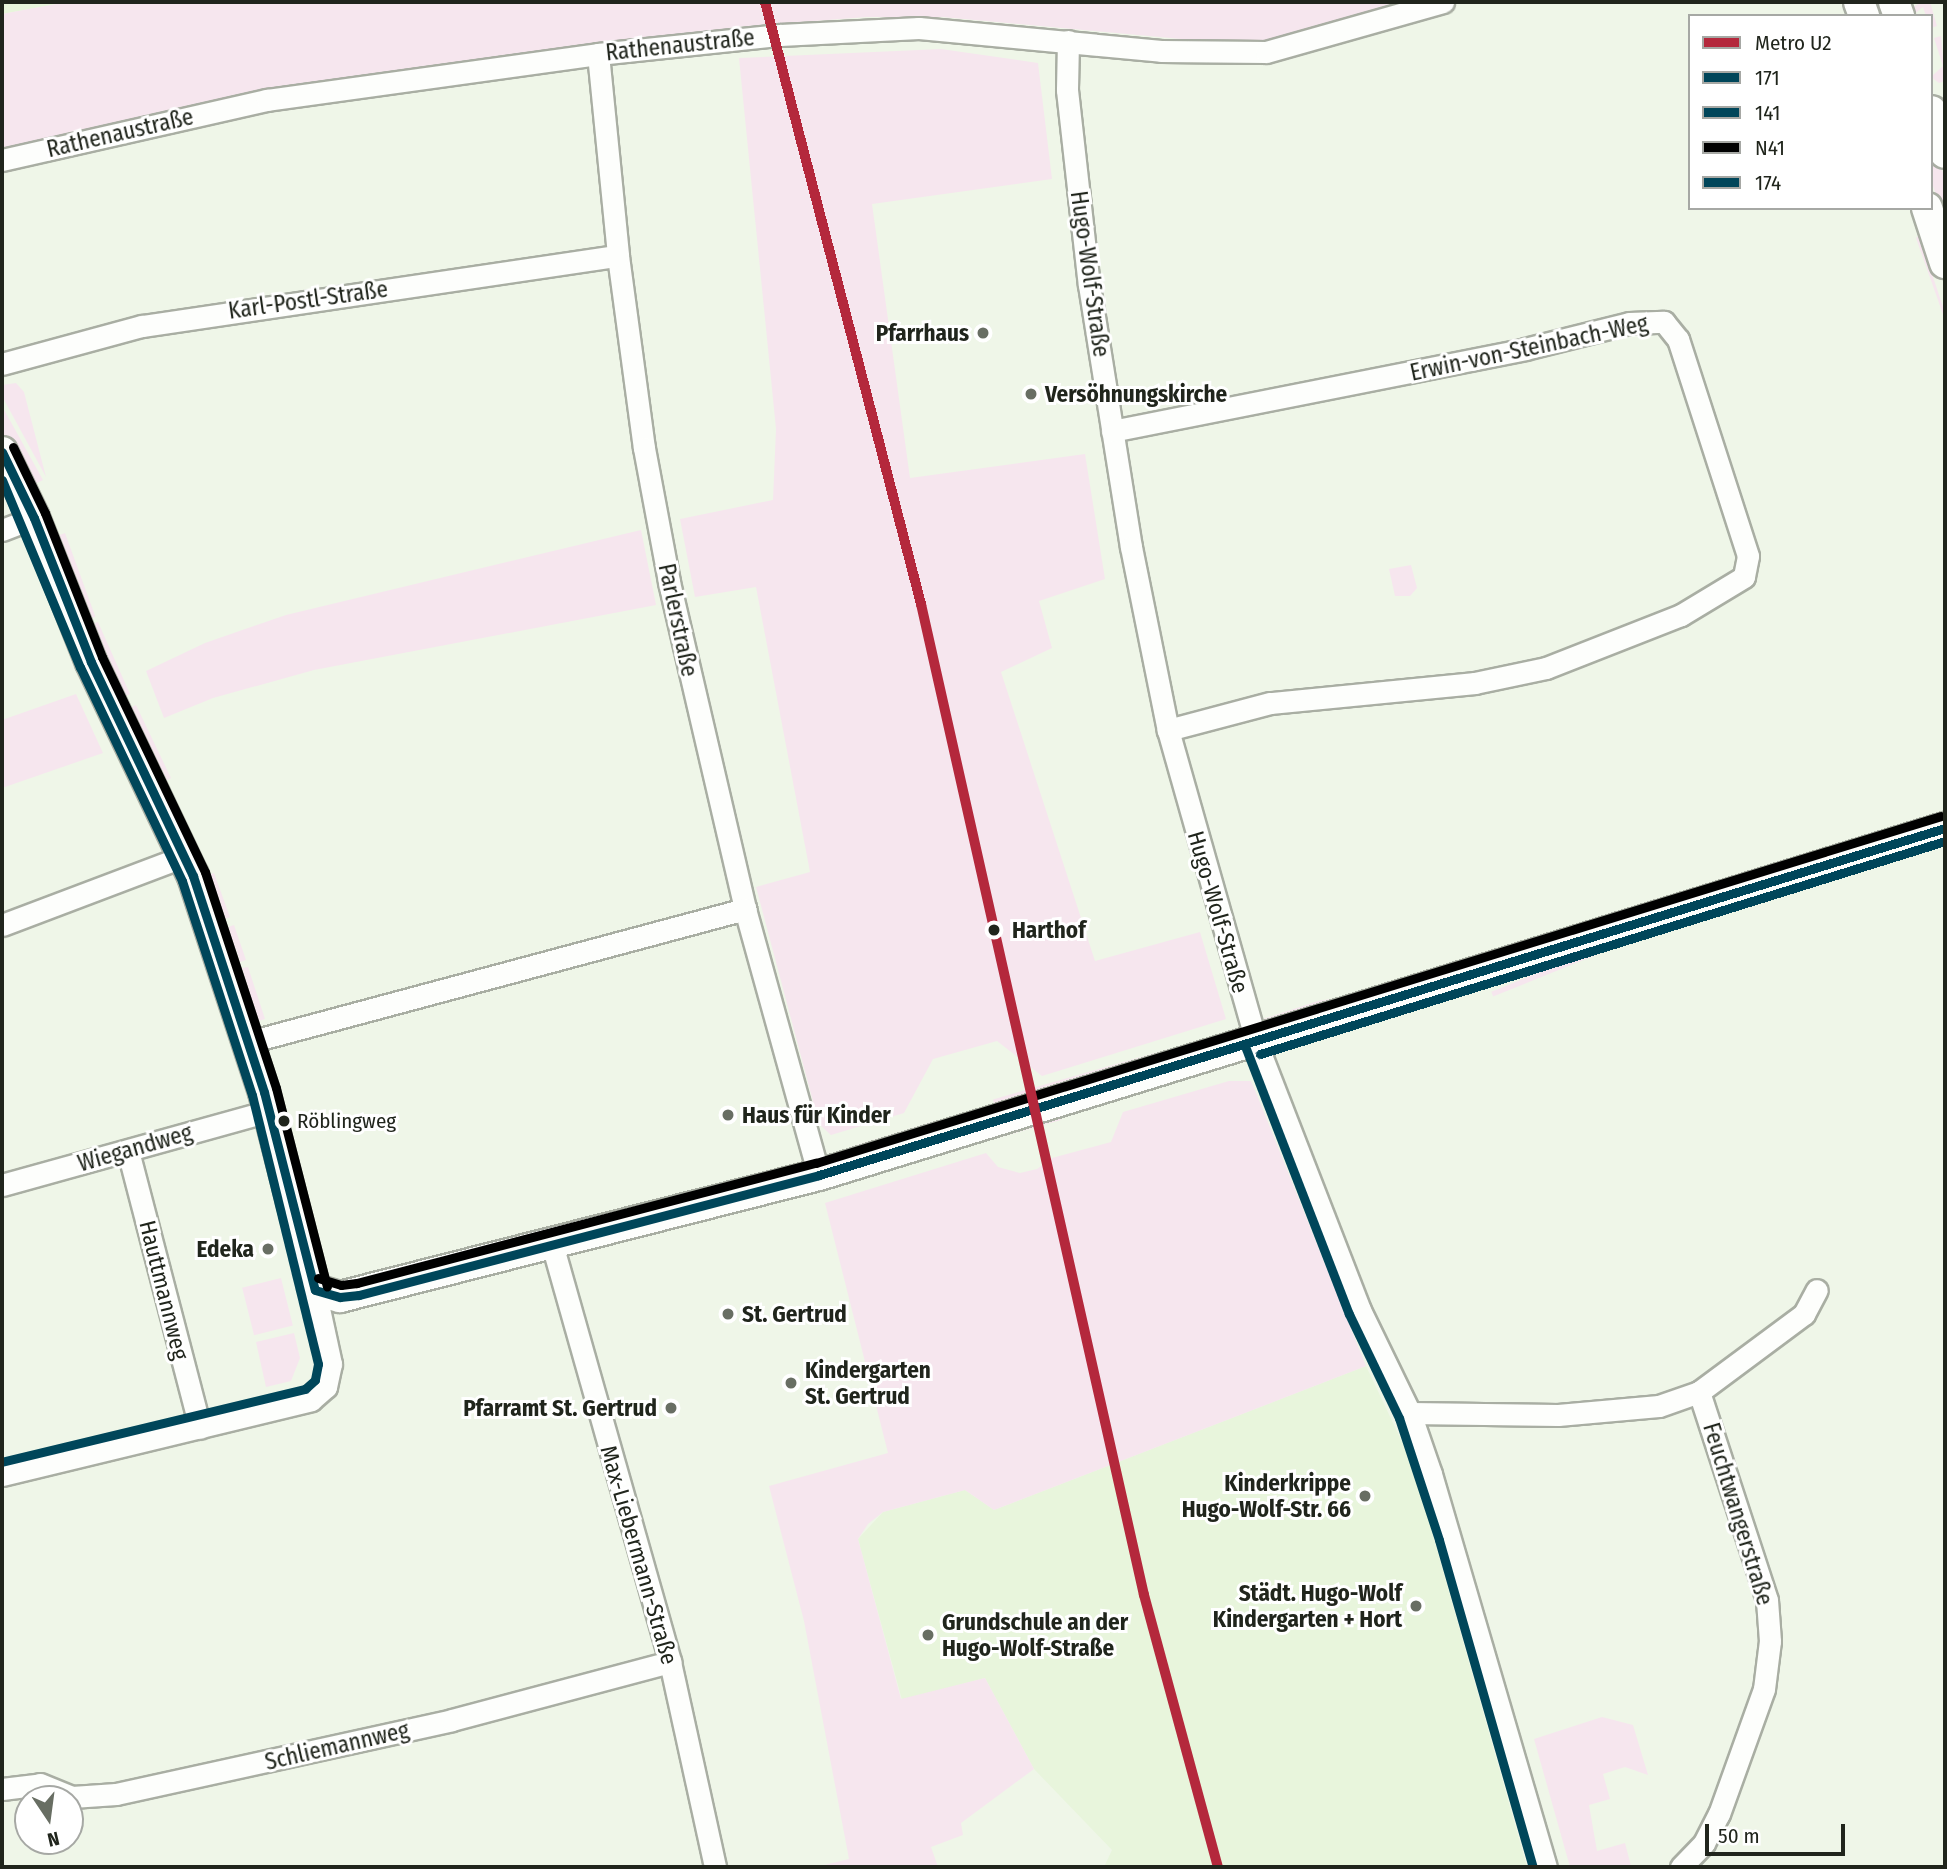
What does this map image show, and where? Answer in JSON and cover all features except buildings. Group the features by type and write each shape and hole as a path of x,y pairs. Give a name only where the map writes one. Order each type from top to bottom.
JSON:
{"street":[{"name":"Rathenaustraße","path":"2,160 267,100 598,54 865,29 919,28 1201,54 1266,52 1443,2"},
{"name":"Hugo-Wolf-Straße","path":"1068,41 1067,90 1088,285 1112,431 1168,730 1256,1042 1360,1310 1410,1413 1451,1536 1546,1867"},
{"name":"Parlerstraße","path":"598,54 618,256 644,448 668,582 745,909 819,1175"},
{"path":"1933,117 1945,153"},
{"path":"1928,210 1945,263"},
{"name":"Karl-Postl-Straße","path":"2,364 142,326 618,256"},
{"name":"Erwin-von-Steinbach-Weg","path":"1112,431 1444,366 1629,323 1664,321 1678,339 1748,556 1744,576 1681,615 1546,668 1475,683 1270,703 1168,730"},
{"path":"2,453 34,518 91,663 185,856 249,1042 315,1290 331,1364 327,1387 311,1400 2,1475"},
{"path":"2,530 34,518"},
{"path":"315,1290 340,1297 359,1295 819,1175 1945,828"},
{"path":"2,925 185,856"},
{"path":"249,1042 745,909"},
{"name":"Wiegandweg","path":"2,1185 268,1111"},
{"name":"Hauttmannweg","path":"128,1151 200,1428"},
{"name":"Max-Liebermann-Straße","path":"552,1244 670,1661 715,1867"},
{"path":"1410,1413 1558,1415 1659,1406 1699,1392 1804,1314 1817,1290"},
{"name":"Feuchtwangerstraße","path":"1681,1867 1703,1843 1718,1814 1764,1689 1770,1641 1767,1600 1699,1392"},
{"name":"Schliemannweg","path":"2,1789 40,1784 72,1797 116,1794 452,1720 670,1661"}],"shaded area":[{"path":"2,2 67,2 2,14"},
{"path":"67,2 1396,2 1282,39 1235,44 942,17 867,17 736,27 735,33 518,54 280,88 2,149 2,14"},
{"path":"1922,2 1930,2 1937,26 1933,27 1933,14 1925,14 1923,7 1914,14 1911,14 1909,9"},
{"path":"1941,36 1945,81 1939,83 1933,75 1943,66 1934,38"},
{"path":"941,49 1038,63 1052,179 872,204 910,478 1085,454 1105,579 1039,601 1052,648 1001,672 1095,961 1200,932 1226,1019 1042,1076 997,1041 933,1059 904,1113 831,1135 819,1124 756,887 810,872 756,587 695,597 680,519 773,500 776,429 739,58"},
{"path":"1933,143 1945,179 1945,222 1933,186"},
{"path":"1919,235 1945,313 1945,320 1916,238"},
{"path":"16,383 24,392 46,477 2,396 2,385"},
{"path":"2,406 43,480 29,487 2,433"},
{"path":"641,530 656,605 314,670 213,698 164,718 146,671 205,643 286,615"},
{"path":"65,533 95,617 89,619 58,535"},
{"path":"1411,565 1417,588 1410,596 1395,596 1389,569"},
{"path":"98,622 130,694 119,700 122,692 92,624"},
{"path":"76,694 103,753 2,788 2,720"},
{"path":"136,705 171,778 166,781 125,710"},
{"path":"214,873 230,917 219,921 203,877"},
{"path":"234,925 246,960 240,962 236,949 230,951 222,929"},
{"path":"1622,939 1624,944 1493,996 1491,992"},
{"path":"248,967 265,1019 255,1022 243,989 248,987 242,968"},
{"path":"1477,984 1479,989 1282,1050 1287,1044"},
{"path":"1355,995 1267,1023 1260,1020 1318,1001"},
{"path":"1214,1036 1216,1043 995,1106 993,1099"},
{"path":"1222,1061 1224,1068 1116,1099 1114,1092"},
{"path":"1229,1081 1251,1081 1366,1366 994,1510 965,1490 883,1512 868,1524 858,1539 901,1699 985,1678 1034,1769 961,1823 963,1835 931,1847 938,1867 816,1867 849,1859 804,1621 769,1486 888,1453 825,1203 986,1153 998,1167 1020,1173 1037,1169 1052,1158 1111,1142 1123,1112"},
{"path":"1059,1112 1061,1120 858,1178"},
{"path":"938,1120 941,1128 852,1154 850,1147"},
{"path":"789,1193 790,1197 610,1242 609,1238"},
{"path":"281,1278 293,1326 254,1335 242,1288"},
{"path":"294,1333 300,1358 291,1381 266,1387 256,1342"},
{"path":"1366,1366 1404,1446 1428,1518 1527,1867 1104,1867 1112,1850 1034,1769 985,1678 902,1700 858,1539 883,1512 965,1490 994,1510"},
{"path":"1602,1717 1633,1725 1648,1775 1625,1767 1603,1774 1610,1799 1589,1805 1597,1851 1625,1843 1631,1866 1570,1867 1534,1739"}],"metro line":[{"name":"U2","path":"765,2 921,604 1144,1595 1218,1867"}],"transit line":[{"name":"N41","path":"13,447 45,513 102,657 205,872 276,1088 327,1287"},
{"name":"171","path":"2,452 34,518 91,662 193,876 264,1092 315,1290"},
{"name":"174","path":"2,480 80,667 182,881 252,1095 318,1364 315,1380 305,1389 2,1462"},
{"name":"N41","path":"318,1278 341,1285 357,1283 816,1163 1941,816"},
{"name":"171","path":"315,1290 340,1297 359,1295 819,1175 1945,828"},
{"name":"141","path":"1260,1054 1945,841"},
{"name":"141","path":"1245,1046 1349,1314 1399,1418 1439,1540 1533,1867"}],"place":[{"name":"Pfarrhaus","path":"983,333"},
{"name":"Versöhnungskirche","path":"1031,394"},
{"name":"Harthof","path":"994,930"},
{"name":"Haus für Kinder","path":"728,1115"},
{"name":"Röblingweg","path":"284,1121"},
{"name":"Edeka","path":"268,1249"},
{"name":"St. Gertrud","path":"728,1314"},
{"name":"Kindergarten St. Gertrud","path":"791,1383"},
{"name":"Pfarramt St. Gertrud","path":"671,1408"},
{"name":"Kinderkrippe Hugo-Wolf-Str. 66","path":"1365,1496"},
{"name":"Städt. Hugo-Wolf Kindergarten + Hort","path":"1416,1606"},
{"name":"Grundschule an der Hugo-Wolf-Straße","path":"928,1635"}]}
